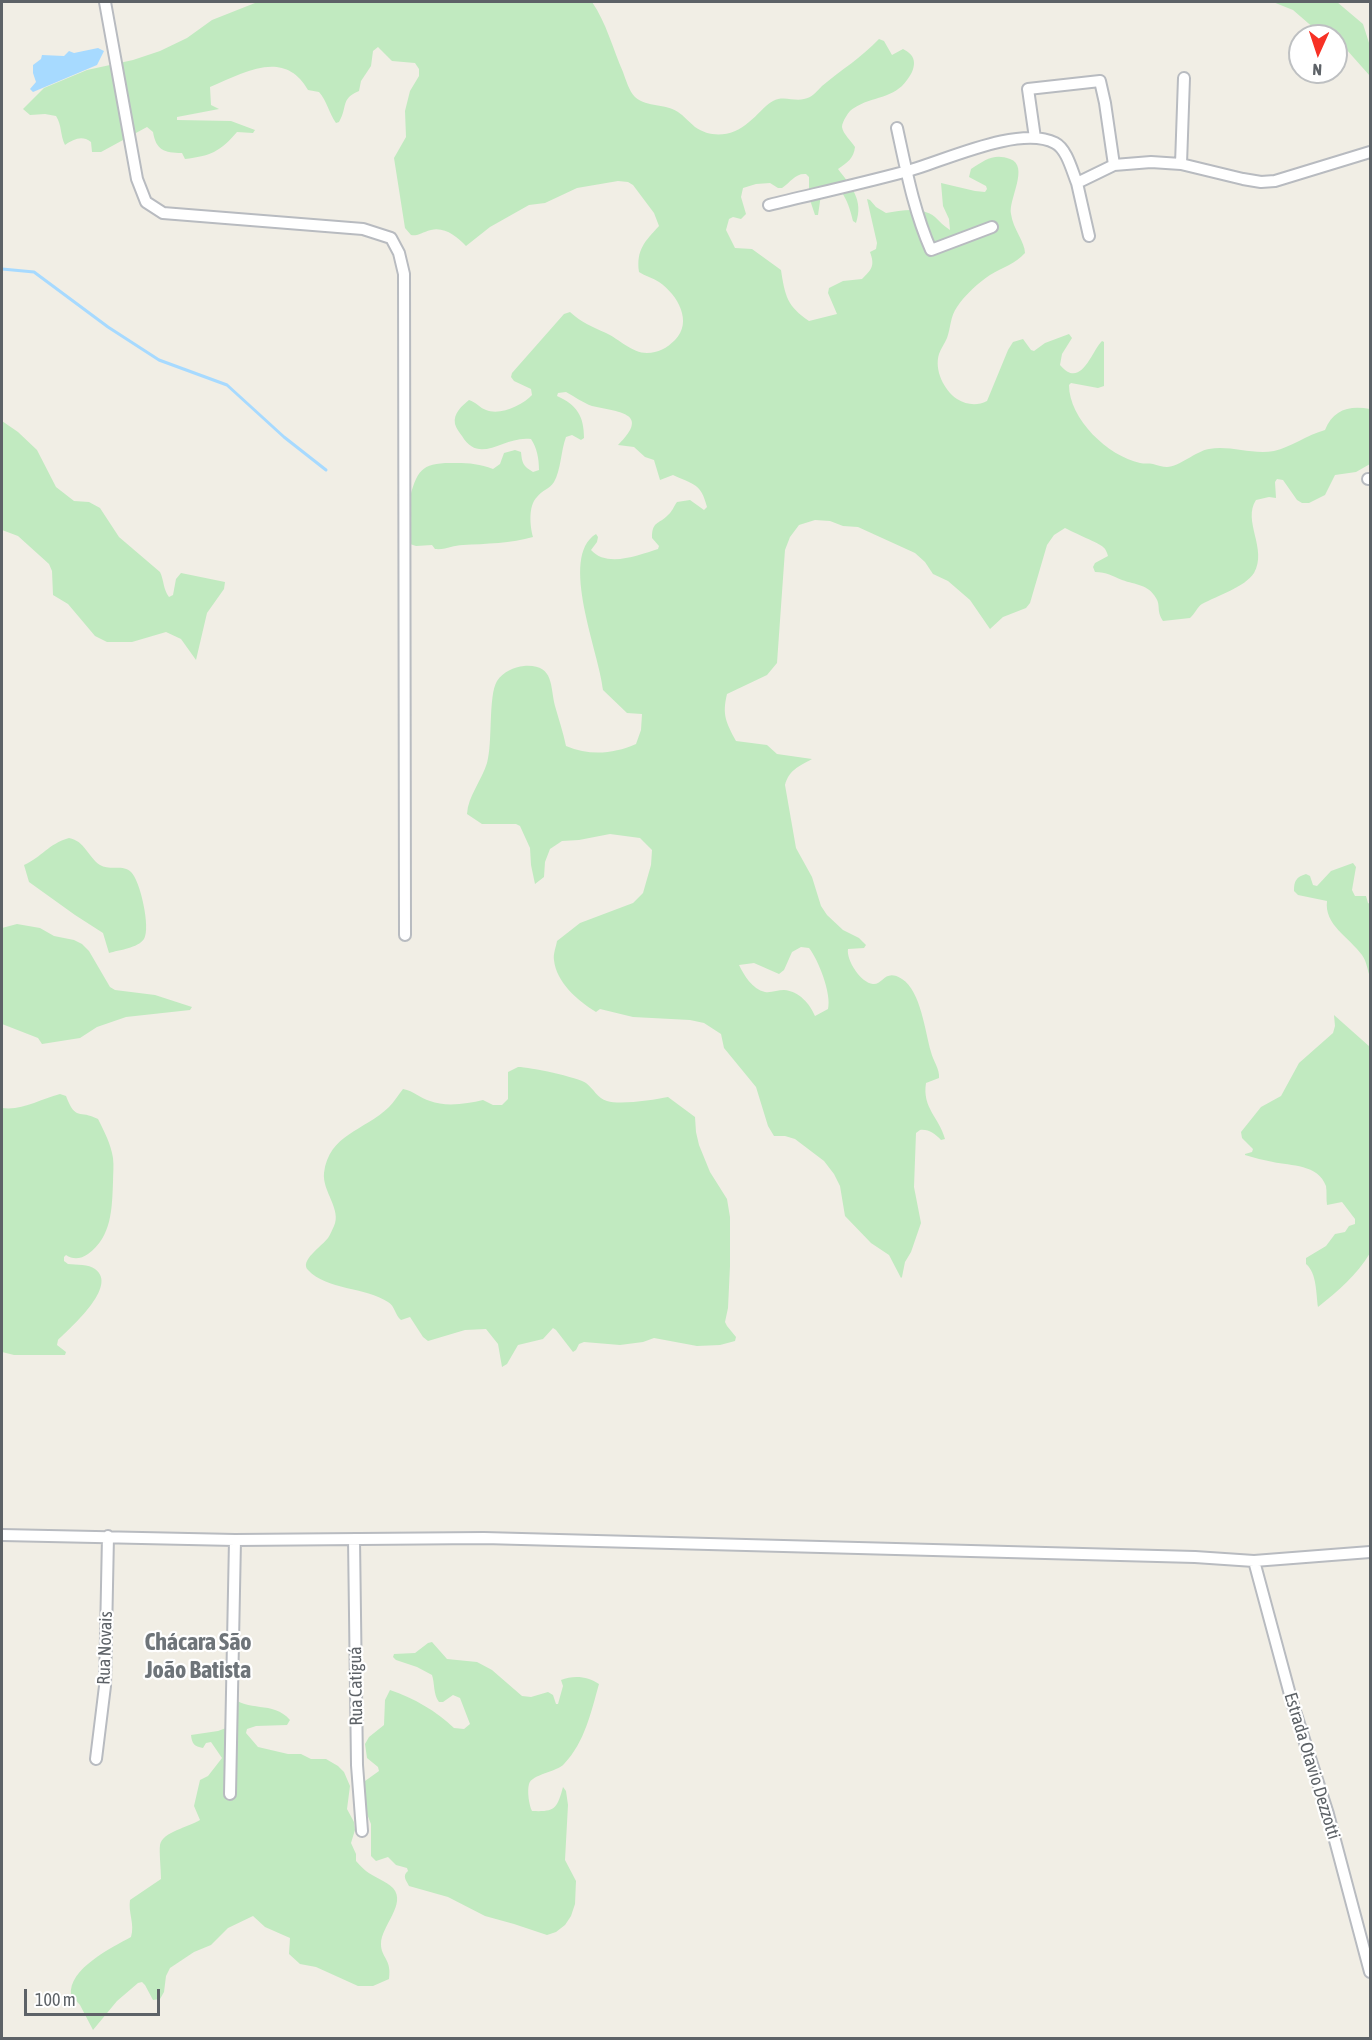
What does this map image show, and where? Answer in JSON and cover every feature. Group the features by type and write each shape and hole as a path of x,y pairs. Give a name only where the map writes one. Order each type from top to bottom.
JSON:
{"street":[{"path":"105,2 137,179 146,202 163,213 363,229 391,238 399,253 404,274 405,935"},
{"path":"1181,164 1184,78"},
{"path":"1035,138 1028,89 1083,81 1100,81 1114,165"},
{"path":"897,128 906,172 923,231 931,250 992,227"},
{"path":"769,205 906,172 970,149 1017,139 1035,138 1056,143 1066,155 1077,183 1089,236"},
{"path":"1077,183 1114,165 1151,162 1181,164 1242,179 1275,181 1371,152"},
{"path":"2,1535 235,1540 484,1538 1184,1556 1254,1561 1371,1552"},
{"name":"Rua Novais","path":"96,1759 105,1686 108,1536"},
{"name":"Rua Catiguá","path":"354,1539 357,1765 362,1831"},
{"path":"230,1794 235,1540"},
{"name":"Estrada Otavio Dezzotti","path":"1254,1561 1292,1702 1328,1814 1371,1972"}],"green space":[{"path":"592,2 635,97 645,103 673,109 695,127 716,134 730,133 743,127 777,99 800,100 809,97 879,39 884,41 892,55 903,49 907,51 913,58 914,65 910,76 896,91 852,109 843,122 843,130 855,147 850,160 838,169 852,187 857,200 856,223 853,221 843,195 834,186 829,185 822,188 818,215 815,215 809,197 809,177 806,174 796,176 782,188 770,183 743,188 741,197 746,214 741,219 733,217 729,219 726,230 735,248 752,249 781,270 788,300 802,316 809,321 837,314 828,293 829,288 843,281 862,279 870,270 872,261 870,252 876,249 877,243 867,199 886,213 924,211 950,230 949,219 943,206 941,183 985,192 986,186 969,177 971,169 990,158 1004,157 1016,163 1018,169 1011,214 1025,253 1013,263 981,281 955,311 947,338 939,354 938,367 944,385 957,399 972,404 987,401 1013,342 1023,339 1034,351 1045,343 1069,334 1072,338 1062,354 1060,365 1067,372 1080,371 1102,341 1104,342 1104,386 1098,388 1071,383 1069,385 1071,398 1076,411 1092,434 1103,444 1115,453 1140,463 1172,466 1204,450 1217,448 1258,452 1274,451 1325,430 1332,418 1343,410 1370,409 1370,464 1356,472 1335,475 1325,495 1309,503 1297,500 1283,480 1277,479 1275,482 1276,498 1256,500 1252,508 1258,554 1258,564 1254,573 1238,587 1202,604 1190,618 1163,621 1153,593 1106,573 1095,572 1093,567 1095,563 1108,556 1105,549 1065,528 1054,535 1047,545 1030,603 1026,608 1003,617 990,629 970,600 948,581 933,574 915,553 858,527 843,526 830,521 815,520 799,525 790,537 785,550 777,663 767,675 727,694 725,713 736,741 767,745 777,754 812,759 792,772 785,785 796,848 812,877 821,906 843,930 859,938 866,945 864,948 848,949 849,959 864,980 876,984 888,976 896,976 908,985 918,1002 939,1075 939,1078 926,1083 926,1099 945,1139 941,1140 926,1130 916,1133 914,1187 921,1223 901,1278 889,1255 871,1243 845,1216 840,1186 824,1161 795,1139 774,1136 768,1126 756,1087 724,1048 721,1034 704,1023 690,1020 633,1017 600,1009 596,1012 575,997 563,983 554,958 557,941 580,923 633,903 643,893 651,865 652,850 640,838 610,834 562,841 550,849 545,862 544,877 535,884 530,848 520,826 482,824 467,814 489,754 494,688 499,678 513,669 534,666 546,672 566,746 584,751 601,752 619,750 636,744 641,730 642,714 627,713 603,690 581,584 581,563 585,546 596,534 597,542 591,550 606,558 633,557 650,552 658,549 659,546 652,538 654,526 669,514 677,502 690,500 704,510 707,507 702,493 696,486 673,475 660,480 654,460 645,457 634,447 618,445 632,426 627,415 592,406 566,392 558,393 557,396 570,403 578,412 583,423 584,438 581,440 572,435 566,437 554,482 539,495 532,506 533,537 439,549 435,549 432,545 416,546 407,543 405,522 412,490 418,475 428,466 466,463 493,469 500,464 504,453 515,450 521,452 527,468 533,472 539,470 535,446 531,439 521,439 477,449 469,445 456,427 455,416 469,400 486,410 498,412 517,406 532,395 531,389 514,381 511,377 512,373 564,314 570,312 578,319 641,352 659,351 675,340 683,325 681,309 677,301 666,287 639,272 640,252 659,226 654,213 633,185 618,181 577,188 545,203 529,205 490,227 466,246 443,230 437,229 411,235 405,228 394,158 406,137 405,111 410,91 419,76 419,69 415,63 392,61 378,47 373,51 371,66 361,81 359,91 349,97 342,117 336,123 319,92 308,90 298,77 287,70 275,67 263,68 210,87 211,105 219,109 177,117 177,120 231,121 255,130 253,133 237,132 220,149 194,158 185,159 182,153 162,149 156,143 153,132 147,127 101,152 92,152 91,142 81,138 65,145 56,116 30,115 23,109 44,88 87,70 133,60 160,51 187,38 212,20 255,3","holes":["801,947 809,948 823,977 829,1003 828,1009 815,1016 807,1003 794,993 784,990 765,992 756,988 739,965 754,963 779,974 784,970 792,952"]},
{"path":"1273,2 1337,2 1363,24 1370,46 1370,76 1348,51 1348,24 1309,24 1293,10"},
{"path":"2,421 37,450 56,487 74,501 89,502 100,508 119,537 160,572 169,597 173,595 176,579 181,573 225,582 224,589 207,613 196,660 181,639 166,632 132,642 107,642 95,636 68,604 53,595 52,571 49,564 18,536 2,530"},
{"path":"69,838 79,842 100,865 108,868 124,868 131,872 138,884 145,915 146,933 141,942 133,947 109,953 103,933 29,882 24,865"},
{"path":"1353,863 1356,867 1352,890 1355,896 1366,896 1370,904 1370,977 1362,955 1329,917 1327,901 1298,895 1294,891 1296,880 1303,875 1310,876 1313,885 1317,886 1331,871"},
{"path":"17,924 40,928 54,936 82,944 89,951 110,987 115,990 155,995 192,1007 190,1010 126,1017 97,1027 80,1038 42,1044 38,1038 2,1024 2,928"},
{"path":"1334,1015 1370,1047 1370,1253 1353,1276 1318,1307 1314,1278 1306,1264 1306,1258 1326,1246 1335,1234 1345,1232 1349,1226 1355,1224 1355,1219 1342,1202 1327,1205 1326,1186 1317,1174 1303,1167 1245,1155 1253,1149 1242,1138 1241,1132 1261,1107 1281,1096 1299,1063 1333,1033"},
{"path":"518,1067 581,1081 607,1101 646,1101 668,1097 695,1117 699,1145 710,1172 727,1199 730,1217 730,1266 725,1322 736,1337 735,1341 720,1345 697,1346 654,1338 620,1345 584,1342 579,1344 573,1352 553,1328 543,1339 518,1345 507,1364 502,1367 498,1344 486,1329 465,1330 428,1341 410,1317 401,1320 388,1302 369,1293 325,1281 308,1270 306,1262 328,1238 336,1220 324,1173 327,1160 340,1141 389,1107 403,1089 426,1100 442,1104 463,1104 483,1100 493,1105 502,1105 508,1099 508,1072"},
{"path":"60,1094 66,1096 69,1104 79,1114 98,1119 112,1153 112,1202 106,1231 96,1247 85,1256 71,1258 66,1255 64,1257 64,1261 68,1264 86,1265 95,1269 101,1276 101,1286 90,1306 58,1340 57,1345 66,1352 65,1355 14,1355 2,1352 2,1108 24,1106"},
{"path":"432,1642 447,1659 477,1662 492,1670 522,1696 531,1697 548,1692 553,1695 558,1704 563,1686 561,1680 580,1677 599,1684 586,1726 571,1755 561,1767 535,1778 528,1787 532,1811 546,1811 554,1808 563,1787 566,1791 568,1805 565,1860 576,1881 575,1904 565,1925 556,1932 547,1935 485,1916 448,1897 409,1886 405,1876 407,1868 396,1865 388,1857 376,1861 371,1856 371,1824 361,1799 365,1781 379,1771 378,1767 367,1758 365,1744 369,1737 384,1725 385,1700 390,1690 424,1706 454,1728 464,1729 470,1724 460,1698 453,1695 439,1702 432,1675 393,1657 394,1654 415,1653"},
{"path":"231,1696 245,1704 276,1710 290,1720 287,1725 256,1726 247,1729 246,1733 258,1747 288,1754 301,1754 311,1759 326,1759 344,1772 350,1786 347,1809 354,1822 355,1830 351,1843 356,1854 356,1861 366,1871 393,1888 397,1894 395,1908 381,1944 389,1967 389,1979 373,1986 358,1986 316,1967 300,1964 289,1954 290,1938 265,1927 253,1916 228,1928 211,1945 194,1952 170,1968 160,1999 153,2000 145,1985 142,1982 138,1983 117,2001 93,2030 80,2005 71,1995 72,1985 83,1968 92,1960 131,1937 130,1900 161,1879 160,1845 162,1840 171,1833 200,1820 194,1806 200,1780 208,1776 222,1758 211,1742 206,1743 203,1748 197,1746 193,1743 191,1735 226,1728"}],"water":[{"path":"98,48 104,51 97,65 33,92 30,89 36,82 33,65 41,59 42,55 64,56 69,51 74,53"}],"waterway":[{"path":"2,269 34,272 108,327 159,360 227,385 284,437 326,470"}],"district":[{"name":"Chácara São João Batista","path":"198,1656"}]}
